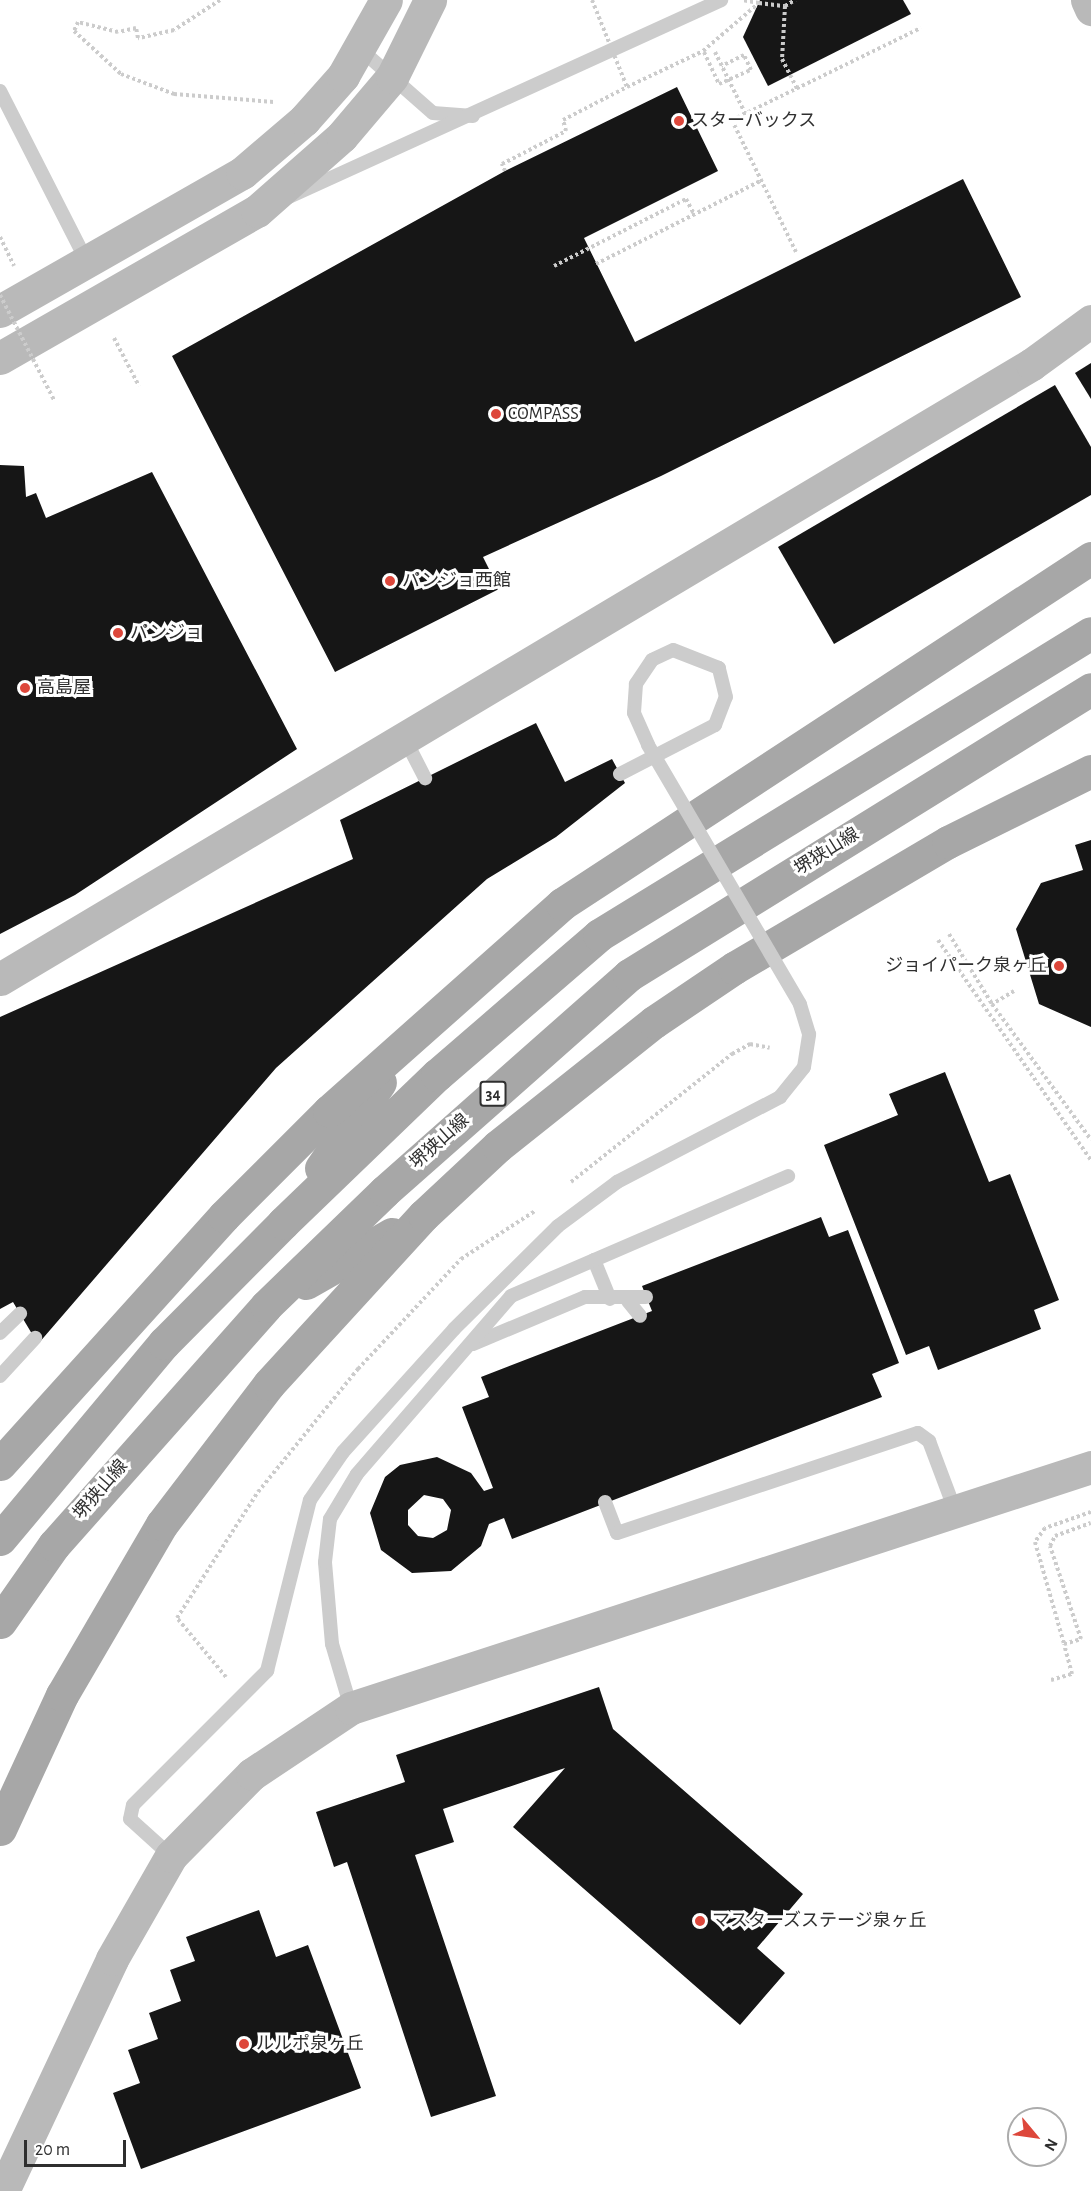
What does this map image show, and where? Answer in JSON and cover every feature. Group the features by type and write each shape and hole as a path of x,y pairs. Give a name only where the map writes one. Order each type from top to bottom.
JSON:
{"main road":[{"path":"0,1464 256,1184 410,1038 562,904 1091,558"},
{"path":"0,1539 164,1343 284,1222 437,1075 599,935 1091,633"},
{"name":"堺狭山線","path":"0,1622 54,1545 266,1306 385,1191 629,975 1091,689"},
{"path":"0,1829 62,1695 162,1524 298,1350 424,1215 498,1146 654,1022 735,968 948,842 1091,771"},
{"path":"284,1222 410,1038"},
{"path":"256,1184 437,1075"},
{"path":"298,1350 351,1258 385,1191"},
{"path":"266,1306 424,1215"}],"street":[{"path":"0,311 242,173 304,120 358,48 386,0"},
{"path":"0,358 257,211 342,136 392,77 430,0"},
{"path":"1088,0 1091,9"},
{"path":"0,979 406,741 1032,364 1091,321"},
{"path":"7,2184 112,1959 171,1856 252,1774 351,1708 1091,1467"}],"lane":[{"path":"257,211 475,117 721,0"},
{"path":"358,48 433,113 475,117"},
{"path":"0,90 87,262"},
{"path":"171,1856 130,1820 133,1805 267,1671 310,1500 344,1452 454,1329 558,1226 617,1182 780,1098 804,1067 809,1034 800,1004 753,925 736,895 718,865 660,765 654,755 648,745 634,712 636,684 652,660 673,650 718,668 726,697 715,725 663,752 652,758 631,768 621,774"},
{"path":"406,741 425,778"},
{"path":"351,1708 332,1644 324,1562 330,1519 357,1474 473,1344 511,1296 788,1176"},
{"path":"594,1260 610,1299"},
{"path":"473,1344 585,1297 628,1300 646,1297"},
{"path":"628,1300 640,1316"},
{"path":"0,1333 20,1314"},
{"path":"0,1376 35,1338"},
{"path":"605,1502 617,1533 918,1433 929,1441 955,1510"}],"path":[{"path":"220,0 174,30 138,38 136,28 108,32 78,22 74,31 121,74 174,94 276,102"},
{"path":"592,0 627,87"},
{"path":"742,0 785,6 795,0"},
{"path":"505,171 502,164 567,131 563,120 703,51 759,3"},
{"path":"785,6 782,59 797,88"},
{"path":"796,252 732,120 921,28"},
{"path":"703,51 719,84 751,70 744,55 721,66"},
{"path":"715,52 746,113"},
{"path":"596,264 762,180"},
{"path":"554,266 687,199 694,214"},
{"path":"0,237 14,267"},
{"path":"0,295 54,400"},
{"path":"114,338 139,386"},
{"path":"949,934 992,1004 1091,1140"},
{"path":"938,940 1091,1160"},
{"path":"992,1004 1014,991"},
{"path":"1051,1680 1072,1674 1035,1542 1045,1528 1091,1512"},
{"path":"1064,1644 1081,1638 1050,1546 1055,1536 1091,1523"}],"building":[{"path":"760,0 903,0 911,14 768,86 743,37"},
{"path":"677,87 718,171 584,238 635,342 963,179 1021,297 661,476 483,557 499,589 335,672 172,356 505,171"},
{"path":"1091,363 1091,399 1075,373"},
{"path":"1055,385 1091,447 1091,495 834,644 778,547"},
{"name":"パンジョ","path":"0,465 24,466 26,497 36,493 46,518 152,472 297,749 75,895 0,934"},
{"path":"536,723 565,782 612,759 625,783 556,837 487,879 276,1068 38,1344 13,1302 0,1309 0,1017 353,859 340,820"},
{"name":"ジョイパーク泉ヶ丘","path":"1091,840 1091,1027 1039,1004 1016,929 1041,883 1083,870 1075,845"},
{"path":"945,1072 989,1182 1010,1174 1059,1300 1034,1310 1041,1329 938,1370 929,1346 906,1355 824,1145 898,1115 889,1094"},
{"path":"821,1217 829,1237 848,1230 899,1363 872,1374 882,1397 512,1539 504,1518 489,1524 481,1546 451,1571 412,1573 381,1550 370,1513 385,1477 400,1465 437,1457 471,1473 484,1491 493,1488 462,1407 489,1397 481,1377 652,1311 642,1286","holes":["424,1495 443,1499 451,1510 447,1530 433,1538 418,1536 408,1525 408,1510"]},
{"name":"マスターズステージ泉ヶ丘","path":"599,1687 613,1729 803,1894 757,1948 785,1973 740,2025 513,1827 565,1768 443,1809 454,1842 415,1855 496,2096 431,2117 347,1862 334,1867 316,1812 405,1782 396,1755"},
{"name":"ルルポ泉ヶ丘","path":"259,1910 276,1957 308,1945 361,2088 141,2169 113,2093 140,2083 128,2050 158,2039 149,2013 181,2001 170,1970 195,1961 186,1937"}],"place":[{"name":"スターバックス","path":"679,121"},
{"name":"COMPASS","path":"496,414"},
{"name":"パンジョ西館","path":"390,581"},
{"name":"パンジョ","path":"118,633"},
{"name":"高島屋","path":"25,688"},
{"name":"ジョイパーク泉ヶ丘","path":"1059,966"},
{"name":"マスターズステージ泉ヶ丘","path":"700,1921"},
{"name":"ルルポ泉ヶ丘","path":"244,2044"}]}
